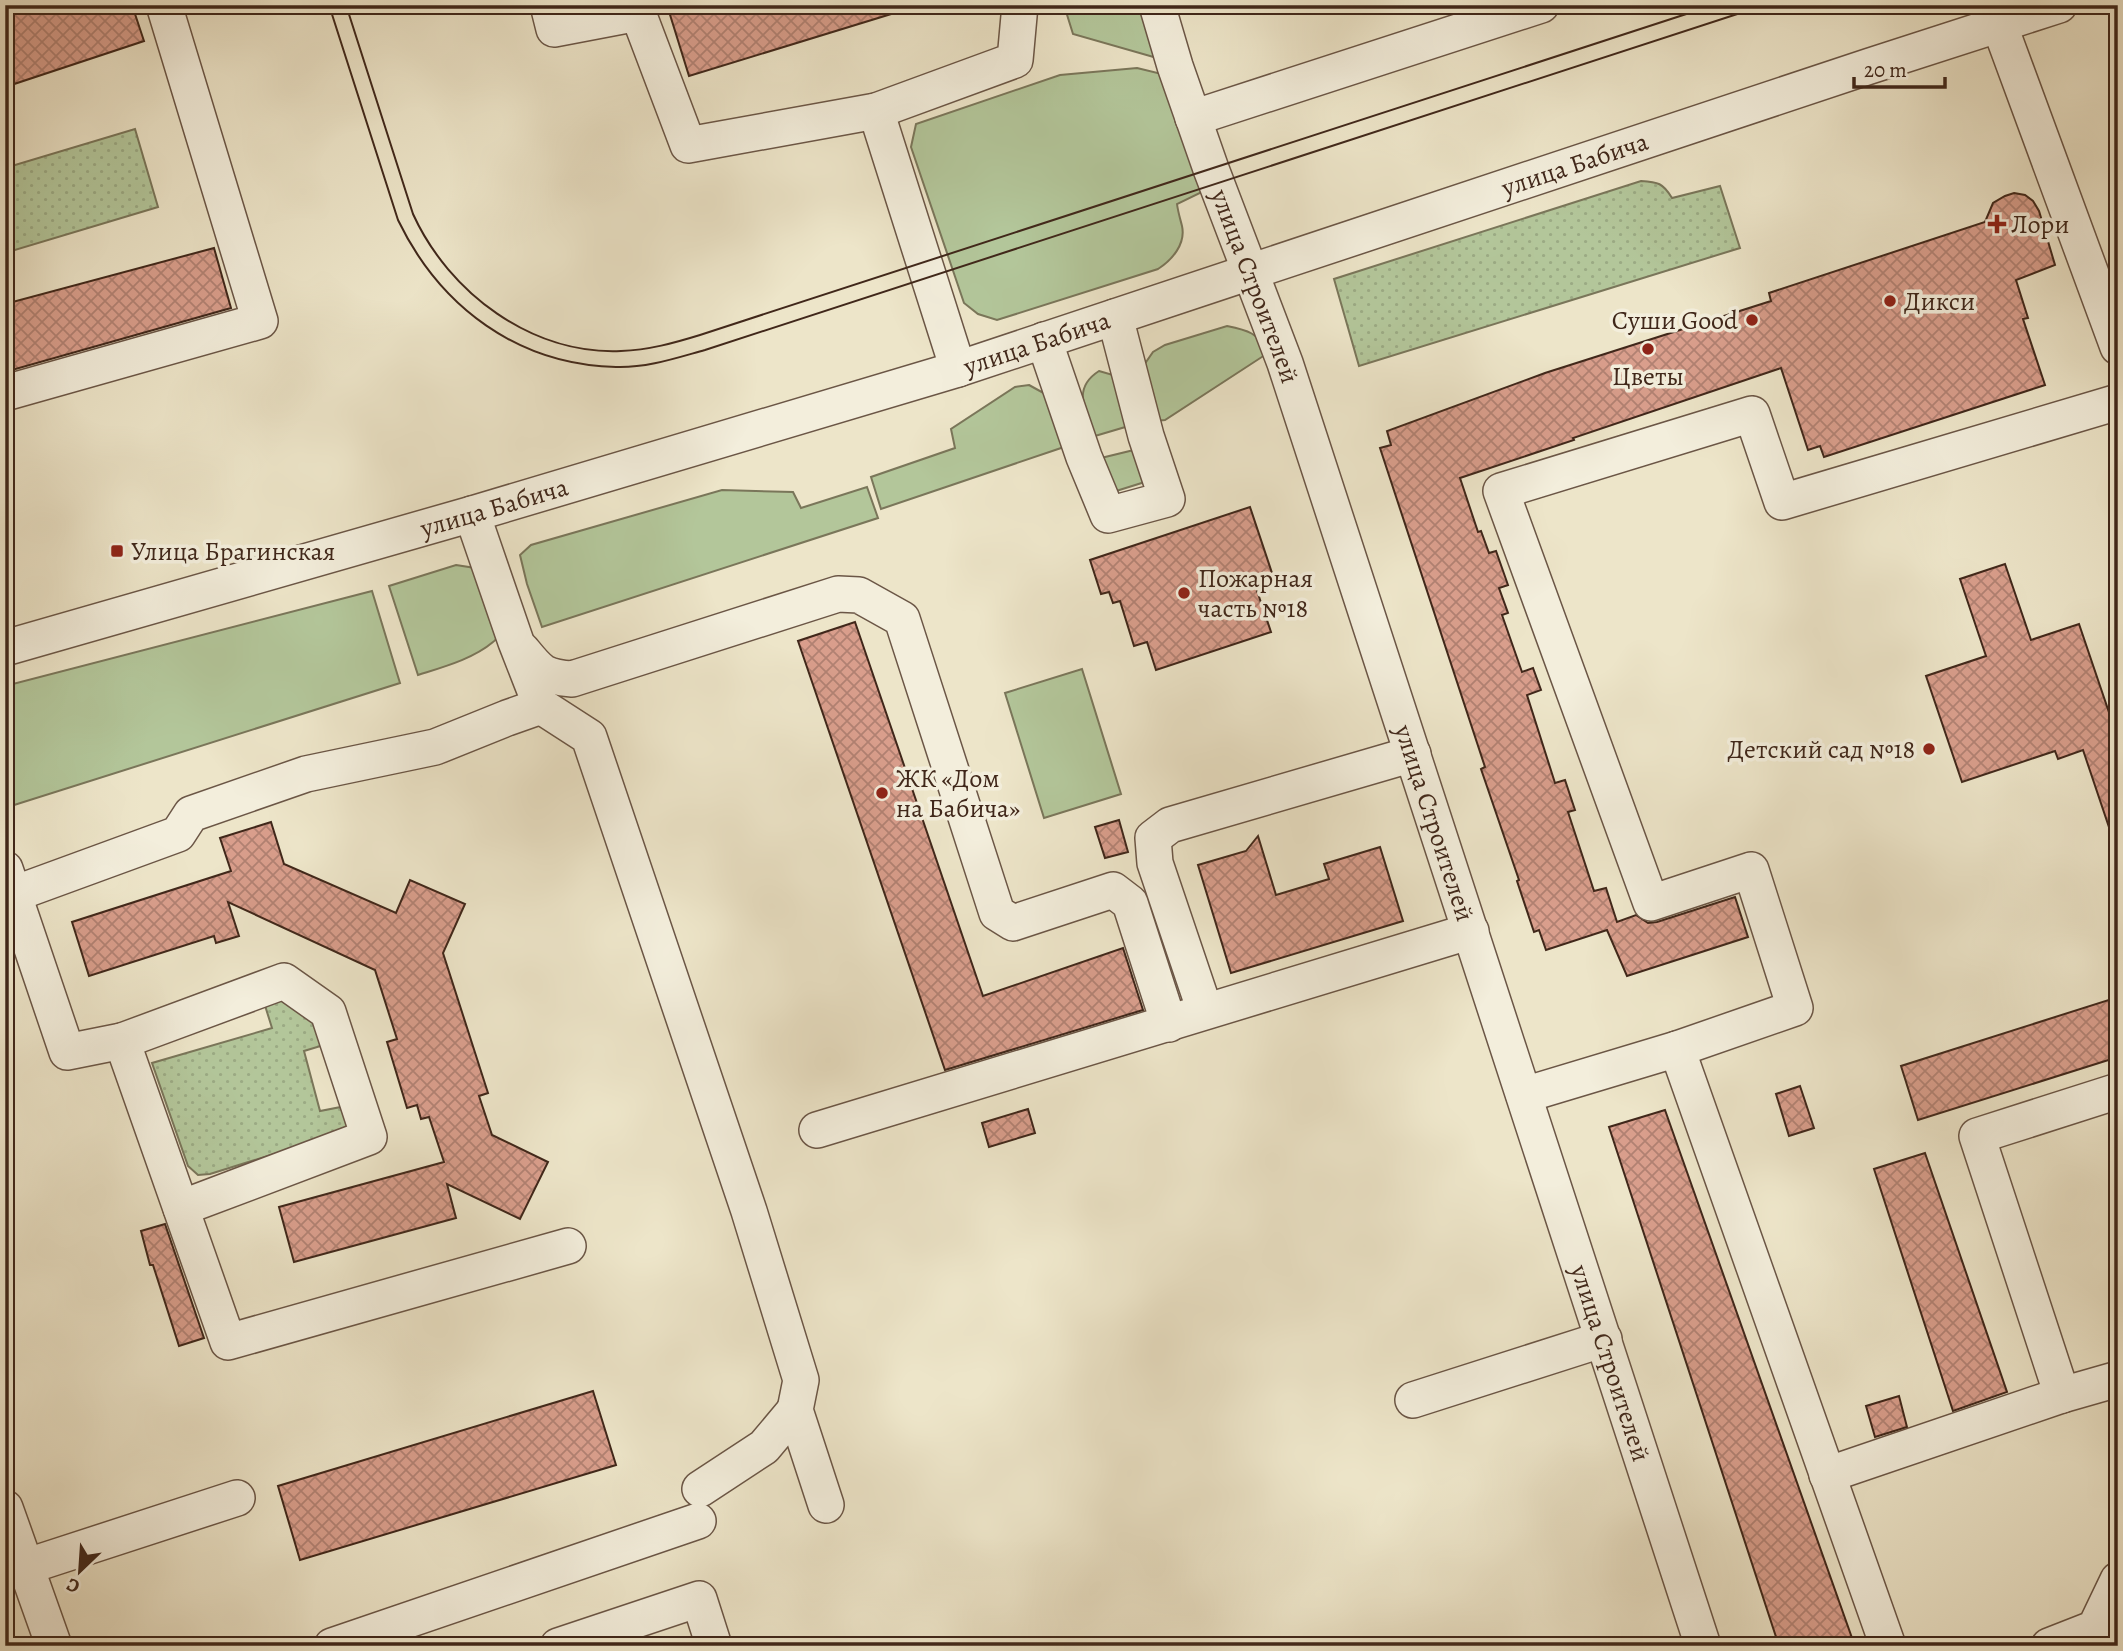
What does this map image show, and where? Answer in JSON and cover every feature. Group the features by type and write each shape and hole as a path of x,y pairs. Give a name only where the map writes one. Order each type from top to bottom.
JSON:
{"street":[{"path":"5,393 260,321 163,5"},
{"path":"548,5 554,29 636,9 688,145 876,111 1016,60 1020,5"},
{"name":"улица Строителей","path":"1157,5 1211,169 1285,363 1703,1646"},
{"path":"1193,118 1541,5"},
{"name":"улица Бабича","path":"5,648 472,514 958,369 2059,5"},
{"path":"1999,24 2115,327"},
{"path":"876,111 958,369"},
{"path":"1044,340 1084,457 1108,515 1167,499 1146,436 1115,317"},
{"path":"1524,1095 1677,1049 1795,1008 1751,870 1651,903 1501,491 1752,414 1782,502 2118,402"},
{"path":"332,1646 699,1505 764,1447 794,1410 801,1380 761,1250 589,737 541,706 472,514"},
{"path":"516,642 537,667 551,678 572,679 838,594 859,595 902,619 997,913 1013,923 1113,890 1130,903 1169,1024"},
{"path":"181,1208 369,1137 328,1012 284,981 122,1041 67,1052 10,881 178,834 191,814 306,774 435,747 541,706"},
{"path":"1205,1011 1155,863 1153,838 1170,825 1413,754"},
{"path":"817,1130 1471,932"},
{"path":"122,1041 228,1342 568,1246"},
{"path":"1677,1049 1888,1646"},
{"path":"2062,1395 1977,1136 2118,1091"},
{"path":"1413,1399 1604,1339"},
{"path":"1827,1475 2062,1395 2118,1379"},
{"path":"794,1410 826,1505"},
{"path":"25,1567 237,1498"},
{"path":"5,1508 54,1646"},
{"path":"2049,1646 2095,1628 2118,1580"},
{"path":"558,1646 699,1599 714,1646"}],"green space":[{"path":"1064,5 1139,5 1157,58 1073,34"},
{"path":"1137,68 1166,75 1204,191 1177,204 1183,233 1177,251 1158,269 997,320 978,314 964,303 911,147 916,124 1060,75"},
{"path":"135,129 158,207 5,253 5,168"},
{"path":"1641,181 1660,184 1672,198 1720,186 1740,248 1359,366 1334,279"},
{"path":"1227,326 1252,334 1261,341 1268,353 1165,420 1156,421 1144,365 1153,352 1165,345"},
{"path":"1099,371 1113,375 1132,425 1095,436 1085,409 1083,393 1090,378"},
{"path":"1029,385 1049,396 1064,447 881,509 871,477 955,448 951,429 1015,387"},
{"path":"1138,449 1148,481 1113,492 1101,458"},
{"path":"867,487 878,518 542,627 520,555 531,545 722,490 793,492 801,508"},
{"path":"456,565 475,568 501,627 499,634 495,641 476,653 418,675 389,586"},
{"path":"372,591 400,683 11,806 5,793 5,686"},
{"path":"1082,669 1121,794 1044,818 1005,693"},
{"path":"280,993 330,1023 324,1045 304,1051 320,1111 346,1106 351,1130 210,1174 198,1175 188,1166 152,1063 272,1028 263,999"}],"building":[{"path":"5,5 132,5 144,41 5,87"},
{"path":"667,5 900,5 901,11 689,76"},
{"path":"2014,193 2025,195 2039,211 2055,265 2016,280 2028,318 2023,319 2045,385 1824,457 1820,446 1808,450 1781,368 1460,478 1478,532 1481,531 1489,553 1496,551 1508,585 1499,588 1508,613 1502,615 1522,672 1533,668 1541,690 1527,695 1555,783 1565,780 1575,810 1568,812 1594,891 1606,888 1617,922 1636,915 1648,923 1657,922 1735,897 1748,937 1627,976 1607,930 1546,950 1539,930 1534,932 1517,881 1519,880 1481,769 1485,767 1380,448 1391,445 1387,431 1545,373 1771,301 1769,293 1985,222 1993,203"},
{"path":"214,248 231,308 5,372 5,304"},
{"name":"Пожарная часть №18","path":"1250,507 1273,576 1254,582 1271,632 1156,670 1147,642 1134,646 1120,601 1113,603 1109,592 1101,594 1090,560"},
{"path":"2005,564 2031,640 2079,624 2118,739 2118,839 2113,839 2083,750 2058,759 2055,751 1962,782 1926,676 1986,656 1960,579"},
{"name":"ЖК «Дом на Бабича»","path":"855,622 983,996 1123,948 1143,1010 945,1070 798,641"},
{"path":"1119,820 1128,852 1105,858 1095,827"},
{"path":"271,822 284,864 396,913 410,880 465,904 443,953 488,1093 479,1096 492,1135 548,1162 520,1219 447,1184 456,1218 294,1262 279,1207 444,1162 429,1117 421,1119 417,1105 407,1108 387,1042 397,1039 375,970 228,902 239,936 216,943 214,936 89,976 72,922 231,871 220,838"},
{"path":"1258,836 1276,895 1329,879 1324,864 1380,847 1403,921 1231,973 1198,865 1246,851"},
{"path":"2118,997 2118,1057 1918,1120 1901,1066"},
{"path":"1800,1086 1814,1128 1789,1136 1776,1094"},
{"path":"1028,1109 1035,1133 989,1147 982,1123"},
{"path":"1665,1110 1852,1638 1835,1646 1779,1646 1609,1127"},
{"path":"1925,1153 2007,1392 1953,1411 1874,1169"},
{"path":"165,1224 204,1338 179,1346 153,1265 150,1265 141,1231"},
{"path":"593,1391 616,1465 300,1560 278,1486"},
{"path":"1899,1396 1907,1427 1875,1437 1866,1406"}],"tram line":[{"path":"329,5 398,220 415,251 436,279 460,304 515,343 580,364 616,367 650,364 705,350 1765,5"},
{"path":"346,5 413,214 448,269 471,293 497,314 526,330 556,342 588,350 621,351 661,346 700,335 1714,5"}],"place":[{"name":"Лори","path":"1997,224"},
{"name":"Дикси","path":"1890,301"},
{"name":"Суши Good","path":"1752,320"},
{"name":"Цветы","path":"1648,349"},
{"name":"Улица Брагинская","path":"117,551"},
{"name":"Пожарная часть №18","path":"1184,593"},
{"name":"Детский сад №18","path":"1929,749"},
{"name":"ЖК «Дом на Бабича»","path":"882,793"}]}
